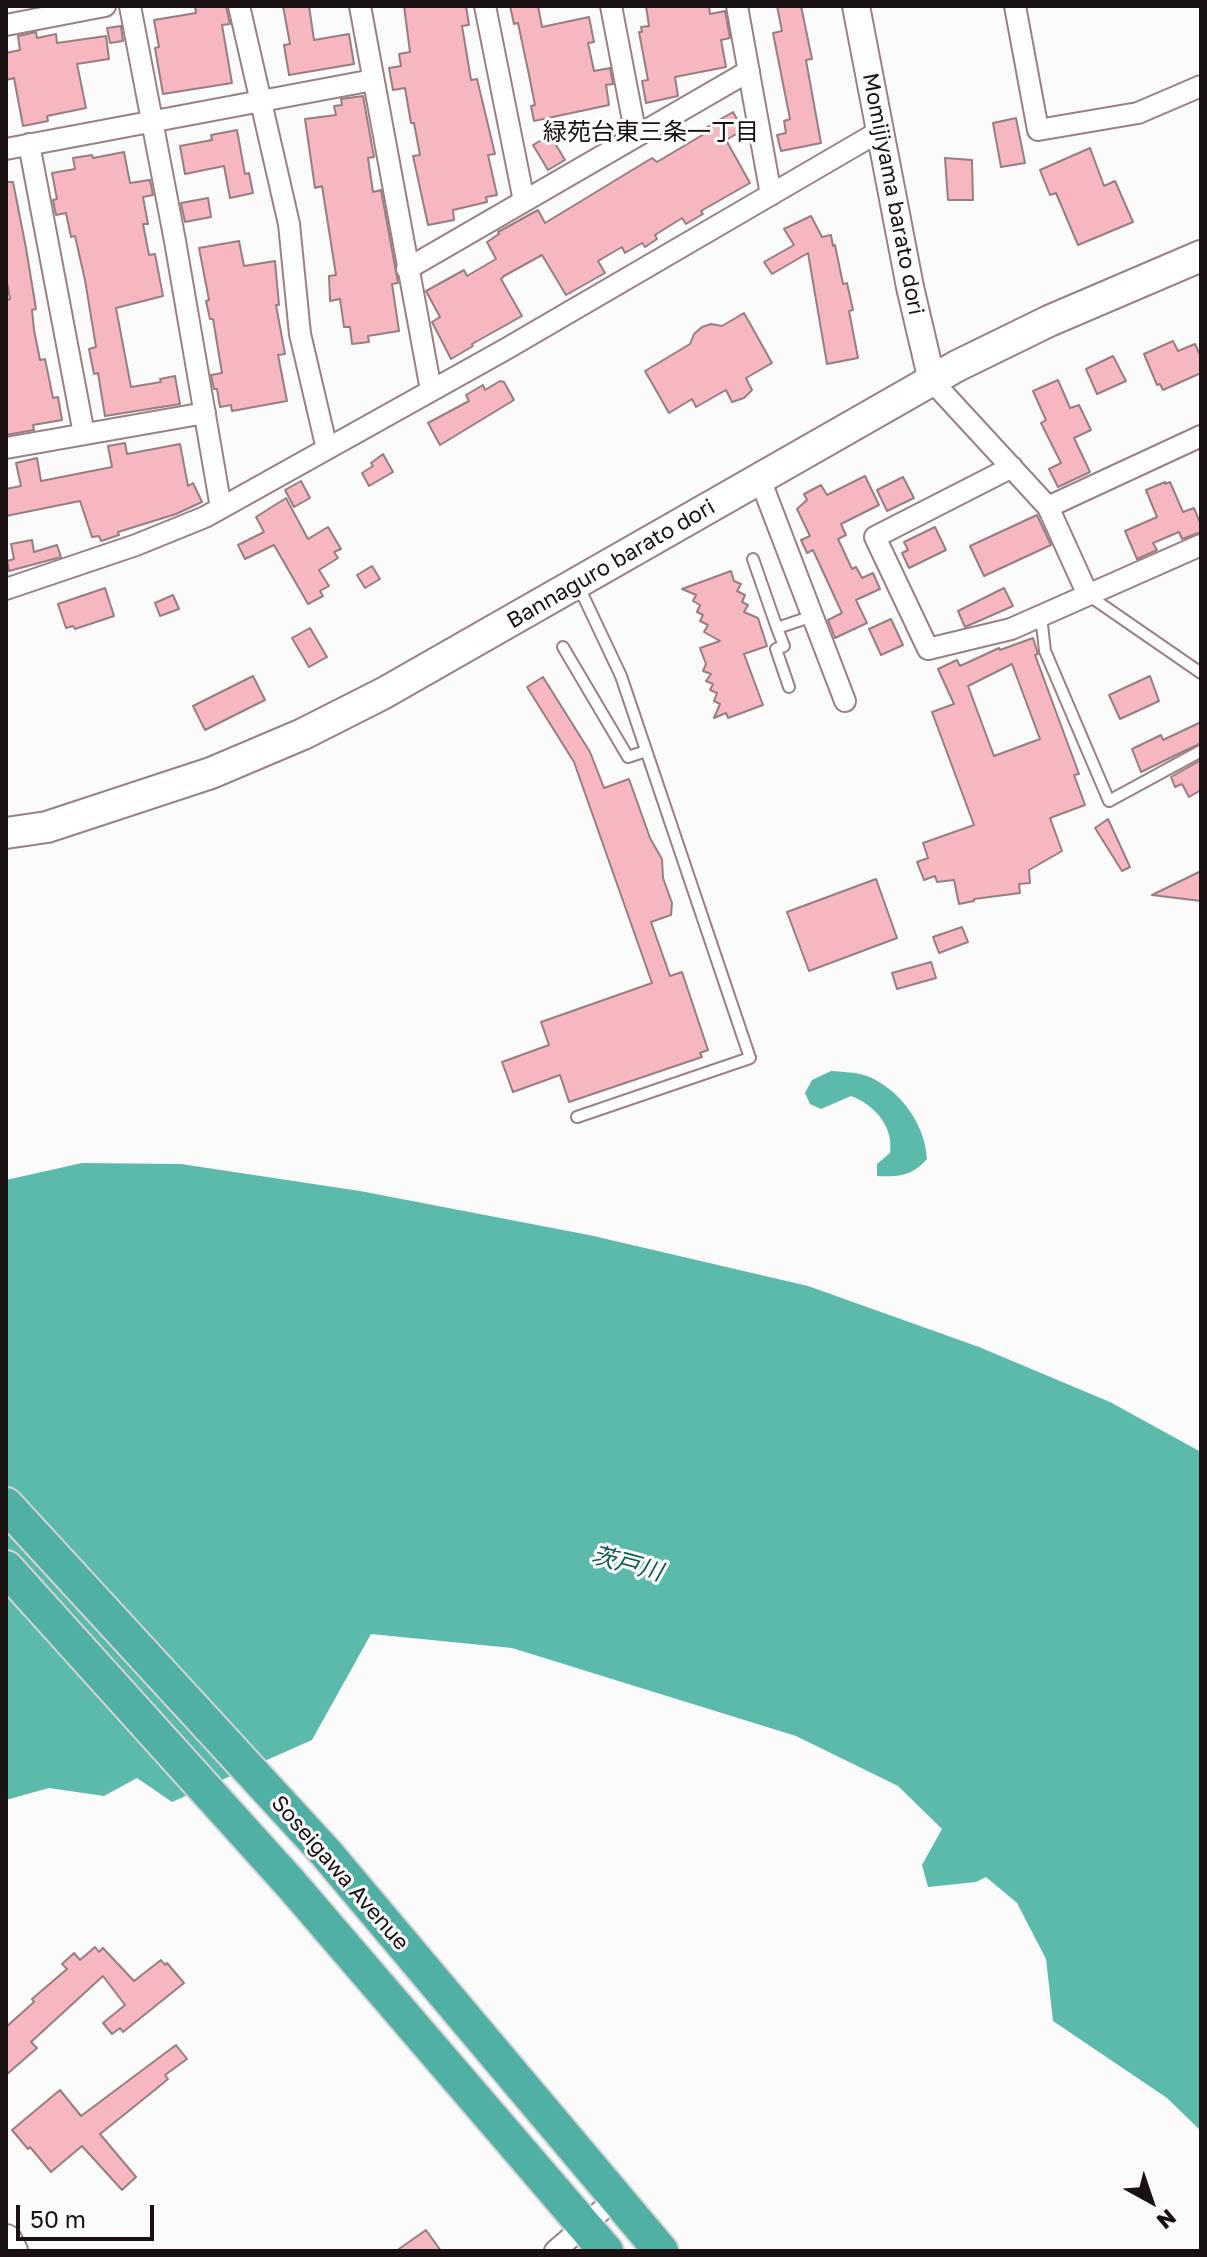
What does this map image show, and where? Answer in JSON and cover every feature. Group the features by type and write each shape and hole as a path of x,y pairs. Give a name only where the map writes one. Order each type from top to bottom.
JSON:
{"highway":[{"name":"Soseigawa Avenue","path":"6,1505 326,1853 661,2251"},
{"name":"Soseigawa Avenue","path":"6,1568 291,1884 595,2239"}],"main road":[{"name":"Bannaguro barato dori","path":"6,833 47,827 211,773 303,734 384,693 932,381 1049,321 1201,256"},
{"path":"6,2240 12,2251"}],"street":[{"path":"6,25 105,6"},
{"path":"130,6 221,508"},
{"path":"239,6 289,224 300,334 327,449"},
{"path":"360,6 431,390"},
{"path":"485,6 524,201"},
{"path":"611,6 636,136"},
{"path":"737,6 771,195"},
{"name":"Momijiyama barato dori","path":"856,6 910,287 932,381"},
{"path":"1015,6 1038,130 1138,113 1201,86"},
{"path":"407,269 749,71"},
{"path":"6,149 373,80"},
{"path":"6,589 136,545 221,508 880,131"},
{"path":"29,144 84,434"},
{"path":"932,381 1048,507 1088,595"},
{"path":"6,448 205,413"},
{"path":"1048,507 1201,436"},
{"path":"1012,467 875,537 928,649 1011,629 1201,545"},
{"path":"760,479 845,701"},
{"path":"555,2251 595,2239 616,2198"}],"lane":[{"path":"753,559 784,646 776,649 789,687"},
{"path":"577,1117 750,1058 621,676 578,583"},
{"path":"1088,595 1201,673"},
{"path":"777,628 813,616"},
{"path":"1041,616 1045,651 1109,801 1201,751"},
{"path":"563,647 628,757 646,751"}],"water":[{"path":"831,1071 869,1077 895,1094 917,1123 927,1159 905,1174 877,1176 877,1164 890,1153 890,1143 886,1126 875,1111 851,1096 821,1109 810,1104 805,1093 812,1080"},
{"name":"茨戸川","path":"82,1163 181,1164 360,1191 589,1235 808,1286 979,1347 1110,1402 1201,1452 1201,2131 1167,2098 1053,2021 1046,1959 1017,1903 986,1877 976,1882 928,1887 922,1865 942,1829 898,1786 796,1736 512,1648 371,1634 312,1740 172,1802 137,1778 104,1796 49,1788 6,1800 6,1180"}],"building":[{"path":"195,6 226,6 230,24 222,25 232,83 163,94 154,20 196,13"},
{"path":"283,6 309,6 314,40 349,34 354,64 289,75 284,45 290,44"},
{"path":"404,6 466,6 469,25 462,26 471,80 477,79 495,154 488,155 497,195 486,197 487,202 453,210 454,220 428,225 413,156 420,155 414,123 411,123 405,88 393,90 389,68 401,66 399,54 410,52"},
{"path":"510,6 538,6 542,27 589,17 594,42 588,43 594,71 610,68 613,84 606,85 609,105 534,121 531,106 535,105 529,75 518,23 514,24"},
{"path":"646,6 709,6 710,14 725,11 730,38 721,40 726,67 675,77 678,96 646,103 642,81 648,80 639,32 642,32 641,27 649,26"},
{"path":"777,6 801,6 812,59 806,60 821,143 781,151 777,135 786,133 784,121 790,119 773,33 782,31"},
{"path":"121,26 123,41 110,43 107,28"},
{"path":"36,32 37,38 56,34 57,43 106,36 109,59 77,64 86,108 47,116 48,121 23,126 14,78 6,80 6,53 20,50 18,36"},
{"path":"363,96 374,157 368,158 373,192 381,190 398,283 392,284 399,331 368,336 369,342 352,344 350,327 344,327 340,299 330,301 329,276 336,275 322,186 315,188 305,119 336,115 334,106 342,105 341,99"},
{"path":"733,112 743,130 726,140 750,183 701,211 703,214 686,224 682,218 655,235 657,239 645,247 642,243 625,253 622,247 598,261 605,273 566,295 542,255 504,276 501,279 522,316 451,359 432,322 440,317 426,291 464,270 467,276 496,259 487,242 498,232 538,210 545,223 652,158 657,162 704,134 702,130"},
{"path":"1016,118 1025,163 1001,167 993,123"},
{"path":"237,130 245,174 249,173 253,193 230,198 224,166 185,174 180,146 212,140 211,135"},
{"path":"550,135 565,160 548,170 533,145"},
{"path":"1090,148 1104,186 1115,181 1133,222 1078,245 1056,193 1050,195 1040,170"},
{"path":"124,152 130,183 150,180 153,195 143,197 148,224 143,224 149,255 155,254 163,296 116,308 131,387 161,382 160,379 175,376 180,404 105,416 98,373 94,374 89,349 96,347 85,280 66,213 56,215 53,200 57,199 52,173 75,169 73,158"},
{"path":"945,158 972,160 973,200 948,200"},
{"path":"6,182 13,182 26,248 40,360 45,359 53,398 58,397 62,420 33,425 34,430 6,435 6,300 10,299 6,277"},
{"path":"208,198 211,217 185,222 181,203"},
{"path":"811,216 822,237 831,235 835,245 843,284 847,283 853,310 849,311 858,358 827,364 808,253 772,274 764,262 794,245 784,229"},
{"path":"239,241 244,266 275,261 279,305 276,305 285,354 278,355 287,401 232,411 231,405 220,407 211,375 222,373 213,319 210,319 206,301 209,300 199,248"},
{"path":"744,313 772,363 746,378 752,390 744,398 732,402 726,390 696,407 692,399 669,413 645,371 690,344 694,334 702,327 711,324 722,326"},
{"path":"1173,341 1178,351 1195,344 1201,357 1201,373 1163,390 1160,384 1157,385 1144,354"},
{"path":"1113,356 1126,381 1097,394 1086,369"},
{"path":"1058,380 1070,408 1079,405 1091,430 1074,438 1090,472 1058,487 1049,469 1061,463 1041,423 1046,420 1033,391"},
{"path":"500,381 504,382 514,400 440,445 428,423 469,401 466,395 483,385 485,390"},
{"path":"125,443 127,454 180,444 188,486 193,483 202,502 101,541 99,536 92,537 80,501 6,516 6,489 21,486 16,463 37,458 41,481 112,467 108,446"},
{"path":"383,454 393,472 369,486 362,473"},
{"path":"865,476 879,505 841,524 846,535 838,539 852,569 856,567 862,578 873,573 880,589 856,600 867,623 835,638 828,620 842,613 813,550 807,553 801,540 810,536 797,509 807,500 804,494 821,485 827,495"},
{"path":"903,477 914,498 887,511 877,490"},
{"path":"301,481 310,498 294,507 285,490"},
{"path":"1170,482 1183,512 1194,508 1201,532 1182,539 1179,532 1153,543 1157,550 1137,559 1125,531 1157,517 1146,490"},
{"path":"286,498 308,539 328,527 341,549 334,552 338,558 319,570 329,586 320,591 323,596 308,604 274,545 245,559 238,545 264,532 256,517"},
{"path":"1037,515 1051,545 984,576 970,546"},
{"path":"935,527 946,550 909,568 902,553 908,550 904,542"},
{"path":"32,540 34,552 57,545 61,557 9,571 7,561 14,559 11,544"},
{"path":"372,566 380,579 365,588 357,575"},
{"path":"731,571 734,581 741,584 737,591 745,595 742,602 748,605 744,612 758,618 767,646 744,654 763,705 728,718 726,713 714,718 720,704 714,701 717,693 710,690 713,684 706,681 711,674 703,671 706,664 700,648 720,641 704,632 708,625 700,621 703,615 697,612 700,605 693,601 696,595 682,589"},
{"path":"105,588 114,616 75,629 73,626 66,628 58,604"},
{"path":"1004,588 1013,606 965,627 958,611"},
{"path":"173,595 179,609 160,616 155,603"},
{"path":"891,619 903,645 881,655 869,629"},
{"path":"310,628 327,657 309,667 292,638"},
{"path":"1033,638 1038,654 1035,655 1079,774 1074,775 1085,805 1050,818 1062,851 1029,870 1030,883 1019,884 1020,893 959,904 954,880 937,882 935,876 924,880 917,862 928,858 923,843 974,825 932,712 954,704 938,669 957,660 960,666","holes":["1012,664 1040,739 994,756 968,686"]},
{"path":"253,676 265,700 205,730 193,706"},
{"path":"1150,676 1159,701 1120,719 1109,695"},
{"path":"543,677 590,752 604,788 629,779 650,838 662,859 663,878 672,903 671,915 651,922 670,976 682,972 708,1050 700,1053 702,1057 569,1102 560,1075 513,1092 502,1062 549,1045 541,1022 652,983 574,762 527,687"},
{"path":"1201,722 1201,743 1141,772 1132,749 1161,735 1163,740"},
{"path":"1201,760 1201,790 1189,797 1182,784 1175,787 1171,777"},
{"path":"1108,819 1130,867 1122,871 1095,828"},
{"path":"1201,871 1201,901 1152,895"},
{"path":"876,879 897,938 809,971 787,912"},
{"path":"962,927 968,942 939,953 933,937"},
{"path":"931,962 936,978 897,989 892,973"},
{"path":"95,1947 99,1952 103,1948 134,1981 161,1960 184,1983 123,2032 120,2028 112,2034 103,2023 125,2005 103,1976 31,2042 37,2048 6,2075 6,2027 67,1969 62,1964 74,1953 80,1960"},
{"path":"176,2045 187,2059 165,2075 168,2079 100,2134 136,2177 122,2190 82,2146 51,2172 12,2130 60,2090 81,2116"},
{"path":"426,2230 441,2251 396,2251"}],"district":[{"name":"緑苑台東三条一丁目","path":"651,132"}]}
